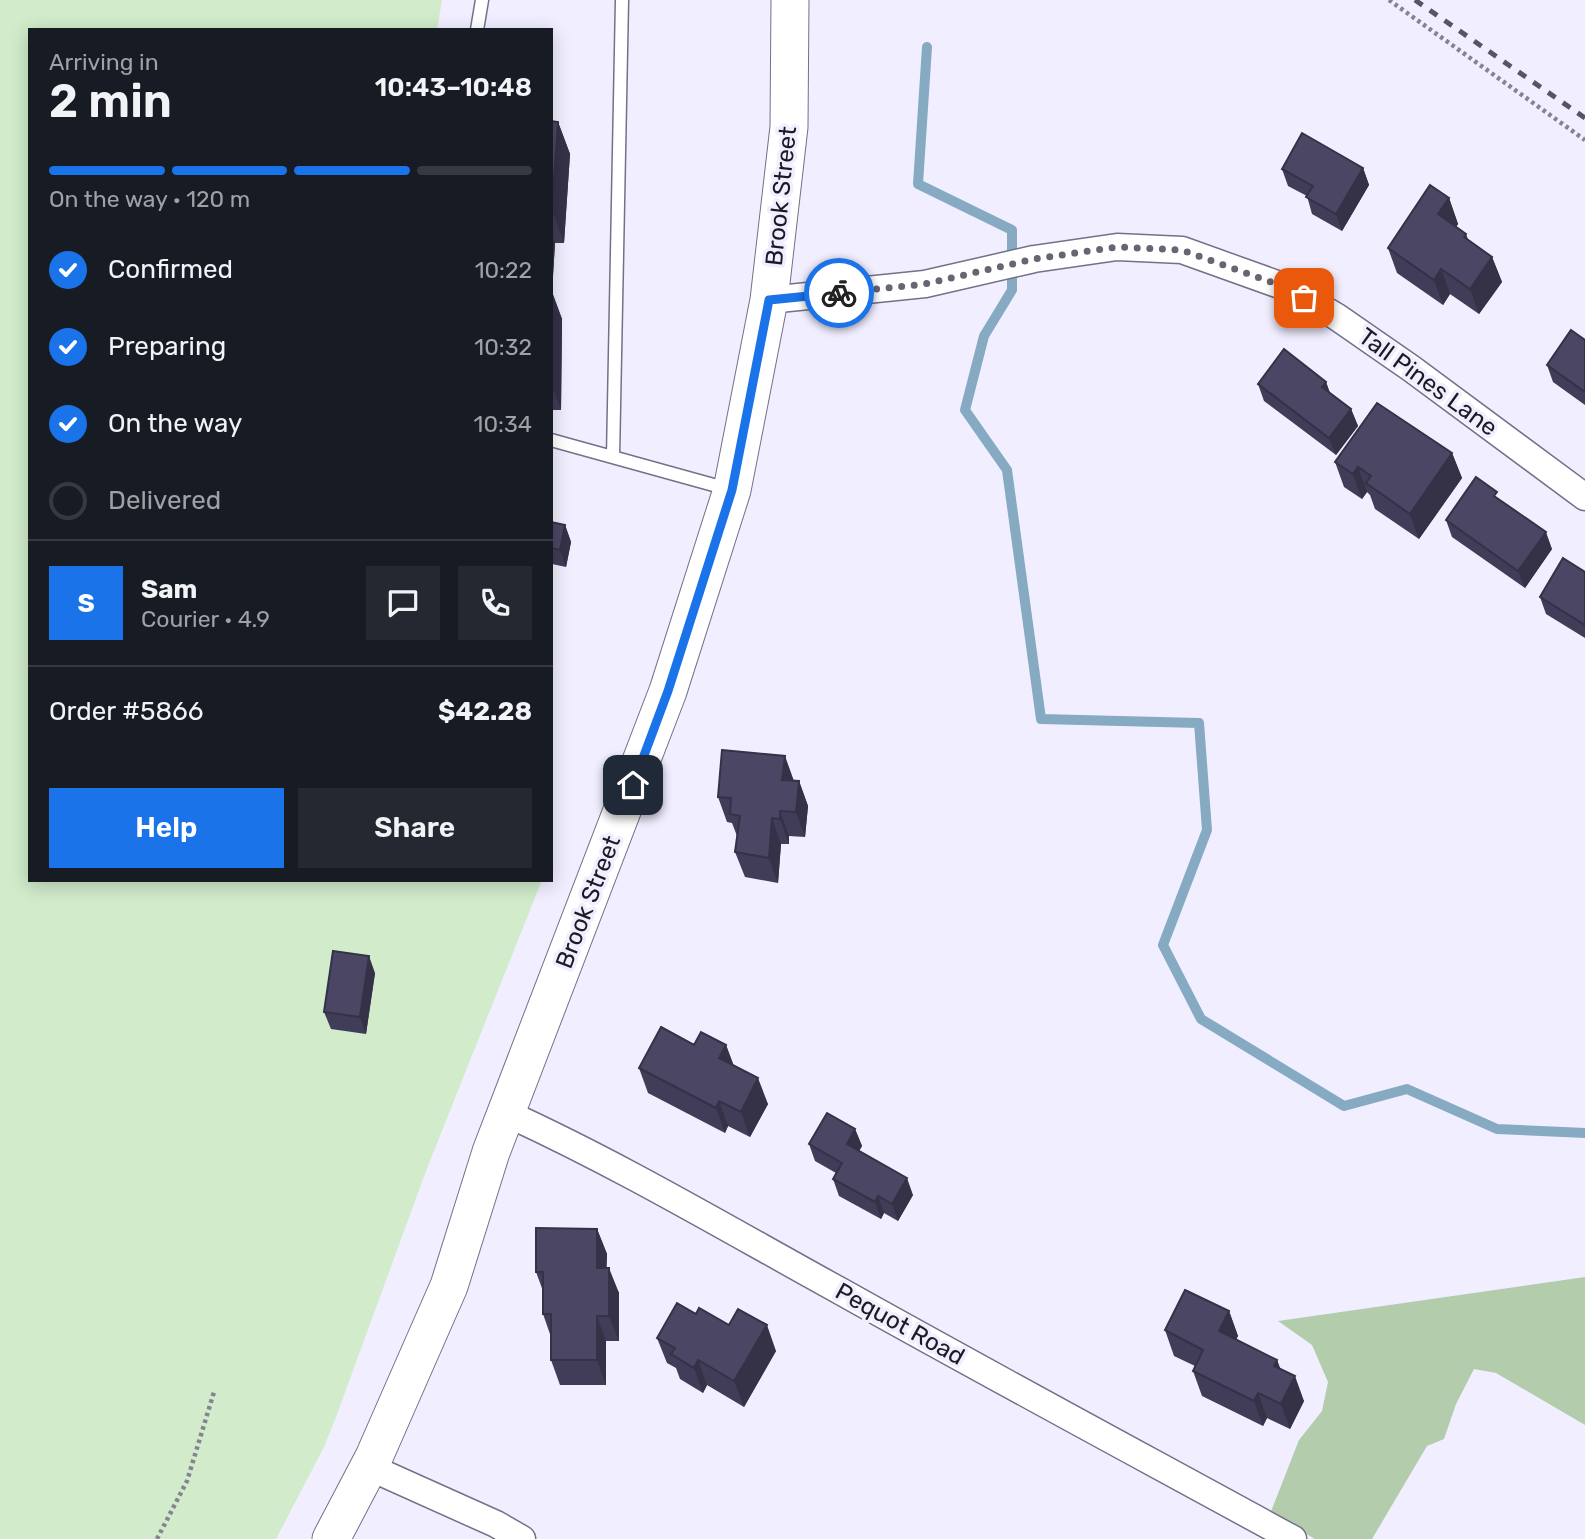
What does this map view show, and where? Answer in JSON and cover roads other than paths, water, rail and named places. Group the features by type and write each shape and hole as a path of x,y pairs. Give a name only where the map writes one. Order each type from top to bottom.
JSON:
{"main road":[{"name":"Brook Street","path":"331,1539 372,1462 449,1286 491,1152 668,691 732,490 769,300 789,127 790,0"}],"street":[{"name":"Tall Pines Lane","path":"769,300 925,284 1034,259 1117,247 1182,250 1288,288 1337,317 1585,497"},
{"name":"Pequot Road","path":"506,1113 568,1141 703,1213 852,1298 1293,1539"},
{"path":"372,1462 522,1539"}],"lane":[{"path":"477,28 482,0"},
{"path":"613,457 622,0"},
{"path":"553,441 732,490"}],"waterway":[{"path":"927,47 918,184 1012,230 1012,290 984,336 965,410 1007,470 1041,719 1199,723 1207,830 1163,945 1201,1019 1344,1106 1407,1089 1497,1129 1585,1133"}],"railway":[{"path":"1415,0 1585,118"}]}
